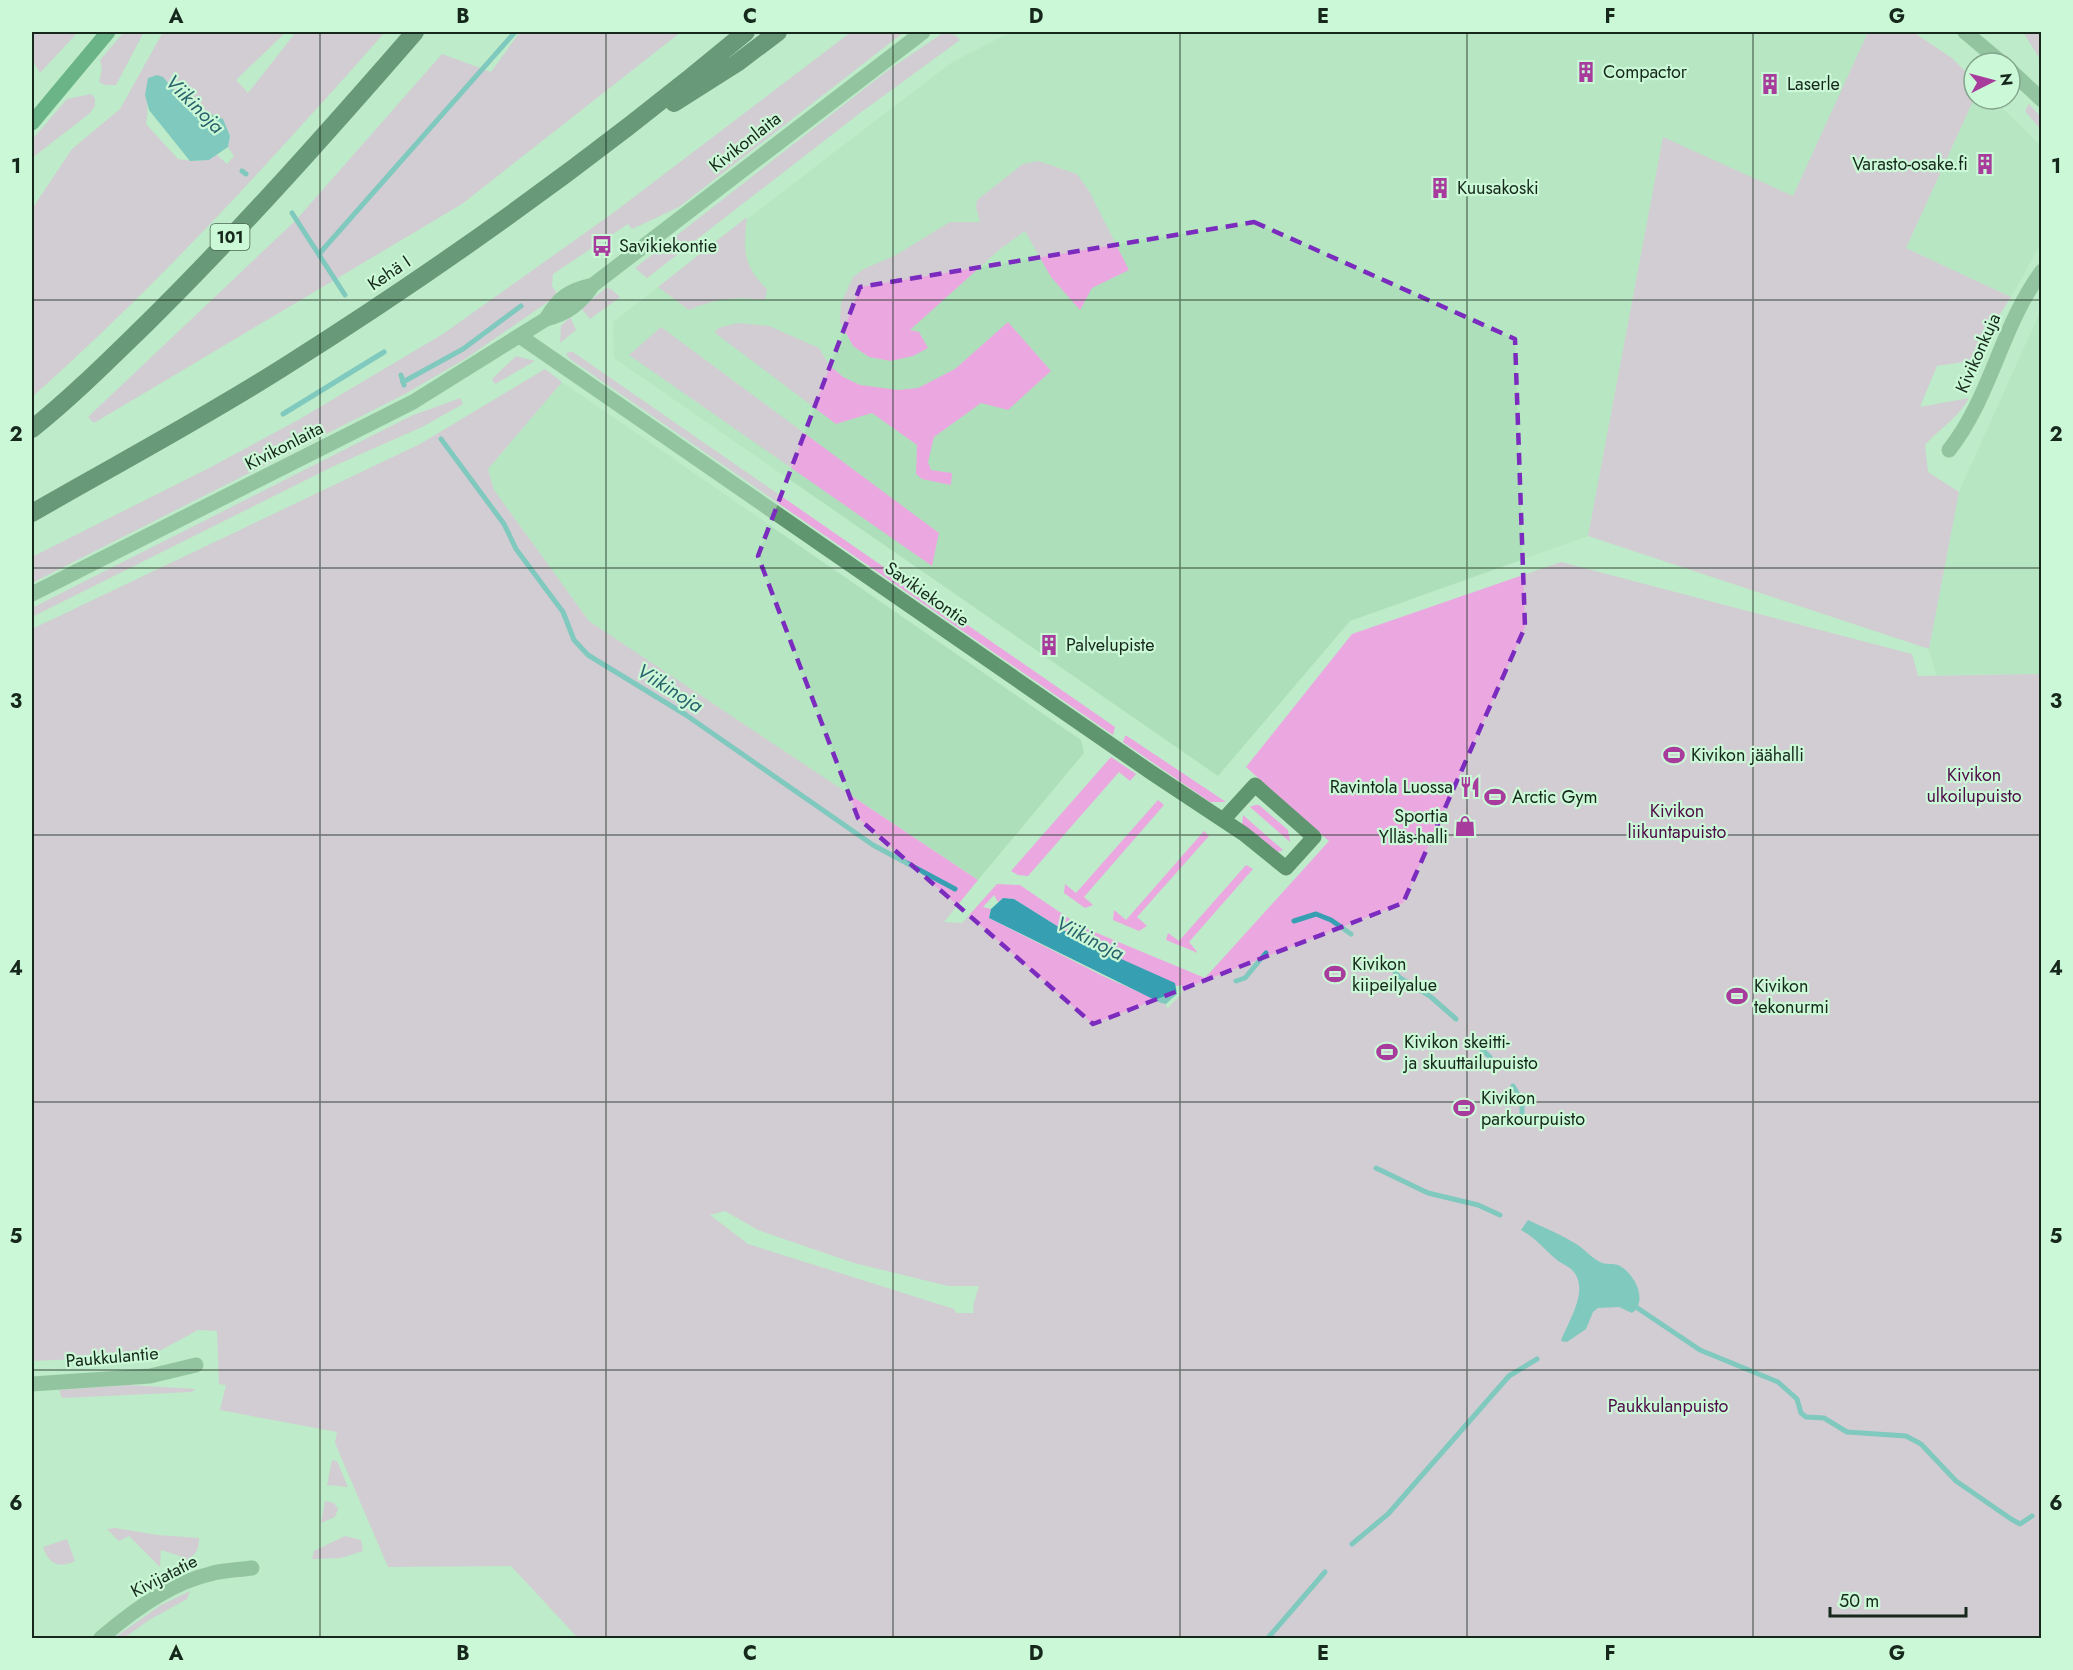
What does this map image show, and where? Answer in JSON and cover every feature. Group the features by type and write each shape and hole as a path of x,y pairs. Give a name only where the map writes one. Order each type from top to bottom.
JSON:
{"highway":[{"name":"101","path":"32,429 92,376 204,264 332,128 415,32"},
{"name":"Kehä I","path":"32,513 285,367 482,235 582,162 746,32"},
{"path":"582,162 737,63 778,32"}],"street":[{"name":"Kivikonlaita","path":"32,594 413,402 521,337 546,319 564,314 582,301 593,285 923,32"},
{"path":"1965,32 1988,51"},
{"path":"32,123 104,37"},
{"path":"2022,81 2042,100"},
{"name":"Kivikonkuja","path":"1949,450 1967,428 2017,312 2042,271"},
{"name":"Savikiekontie","path":"521,337 1223,820 1286,868 1314,837 1255,785 1223,820"},
{"name":"Paukkulantie","path":"32,1384 150,1376 196,1365"},
{"name":"Kivijatatie","path":"101,1638 137,1610 175,1588 209,1574 252,1568"}],"highlighted area":[{"path":"1254,222 1515,339 1525,627 1403,903 1093,1024 858,818 758,556 860,287"}],"shaded area":[{"path":"1011,32 1868,32 1793,197 1663,138 1588,536 1350,621 1218,776 614,358 613,322 951,63"},
{"path":"1969,111 2005,111 2041,146 2041,243 2011,297 1906,248"},
{"path":"2041,310 2041,674 1936,675 1929,649 1959,492"},
{"path":"562,382 1081,740 1084,753 978,880 589,621 494,490 488,469"}],"green space":[{"path":"32,32 78,32 40,73 32,60"},
{"path":"124,32 144,32 116,85 105,85 99,82 102,69 100,60"},
{"path":"163,32 286,32 236,80 248,93 296,32 385,32 214,220 125,310 32,397 32,209 72,149 120,109","holes":["148,83 172,87 186,104 223,119 230,136 228,147 234,156 227,164 216,154 203,160 178,159 146,124"]},
{"path":"520,32 681,32 462,204 94,423 88,417 296,220 442,54 491,72"},
{"path":"851,32 904,32 679,207 632,229 628,224 553,274 552,286 558,295 465,359 405,394 32,583 32,557 209,468 298,420 443,334 613,213"},
{"path":"1868,32 1913,32 1952,58 1962,68 1962,111 1969,111 1906,248 2011,297 1970,361 1937,366 1920,407 1969,398 1954,417 1925,445 1928,472 1959,492 1929,649 1588,536 1663,137 1793,196"},
{"path":"2023,32 2041,32 2041,61"},
{"path":"943,33 955,35 960,40 860,113 647,278 635,268 887,71"},
{"path":"91,94 95,98 95,106 89,114 32,158 32,140 67,99"},
{"path":"2029,104 2041,117 2041,130 2025,111"},
{"path":"1038,161 1077,174 1089,191 1129,270 1092,288 1080,310 1051,277 1025,231 999,250 910,330 919,332 928,348 913,356 891,361 869,357 853,346 840,322 841,303 853,277 864,269 896,255 950,222 980,222 976,207 977,200 1023,164"},
{"path":"747,217 746,257 753,273 767,289 765,300 726,299 689,310 658,287"},
{"path":"606,288 611,289 620,297 590,319 581,308"},
{"path":"570,317 576,330 560,343 561,326"},
{"path":"1008,322 1051,371 1008,410 981,403 934,437 928,462 931,470 952,473 951,485 922,479 916,474 917,445 872,413 836,424 715,333 718,328 738,323 769,326 819,348 829,365 843,377 860,385 898,390 918,388 955,369"},
{"path":"661,327 939,533 932,566 629,355"},
{"path":"573,352 1115,727 1113,735 570,359 566,354"},
{"path":"516,356 535,361 495,384 492,379"},
{"path":"545,369 562,382 488,469 494,490 589,621 978,880 944,922 962,923 997,884 1020,885 1080,926 1205,978 1329,841 1246,767 1352,634 1561,562 1912,654 1918,676 2041,674 2041,1638 578,1638 511,1566 388,1567 335,1443 337,1432 220,1410 226,1385 219,1384 217,1331 198,1330 150,1356 32,1361 32,629 420,444","holes":["994,895 998,902 1003,898 1014,899 1081,941 1177,986 1182,985 1182,993 1167,1009 1166,1004 1105,977 989,918 991,909 983,907","725,1211 758,1230 854,1263 948,1286 979,1286 973,1306 974,1313 956,1313 954,1309 748,1244 710,1215"]},
{"path":"460,398 463,404 422,427 334,466 32,617 32,608 411,416"},
{"path":"1125,736 1226,802 1210,802 1123,742"},
{"path":"1111,757 1136,774 1130,781 1119,772 1028,876 1018,875 1011,871"},
{"path":"1158,800 1164,805 1084,897 1093,905 1085,908 1064,893 1065,884 1076,893"},
{"path":"1259,805 1288,830 1290,842 1250,807"},
{"path":"1243,815 1283,850 1276,853 1242,825"},
{"path":"1204,831 1209,836 1137,917 1147,926 1139,931 1113,920 1114,910 1126,920"},
{"path":"1246,865 1253,869 1189,942 1198,953 1166,940 1168,933 1179,941"},
{"path":"129,1385 196,1389 191,1392 62,1398 59,1390"},
{"path":"332,1460 337,1461 348,1487 327,1485"},
{"path":"325,1501 334,1503 338,1509 335,1517 321,1523"},
{"path":"115,1528 158,1535 199,1538 198,1546 193,1556 183,1563 180,1556 161,1550 160,1567 129,1536 119,1541 107,1529"},
{"path":"345,1536 361,1540 363,1551 341,1558 312,1559 314,1551"},
{"path":"67,1539 75,1561 59,1565 51,1561 43,1547"},
{"path":"190,1591 187,1599 149,1620 124,1638 114,1638 161,1605"}],"water":[{"path":"157,75 163,77 186,104 223,119 230,136 228,147 209,160 190,161 149,110 145,95 148,78"},
{"path":"1003,898 1014,899 1081,941 1175,983 1177,994 1166,1004 1161,1003 989,918 991,909"},
{"path":"1528,1220 1572,1241 1600,1262 1618,1265 1624,1269 1637,1287 1639,1301 1637,1308 1632,1313 1619,1307 1598,1308 1593,1312 1586,1329 1567,1342 1561,1341 1579,1296 1578,1279 1571,1269 1521,1230"}],"waterway":[{"path":"319,254 515,32"},
{"name":"Viikinoja","path":"242,171 246,174"},
{"name":"Viikinoja","path":"292,213 345,295"},
{"path":"403,382 463,349 521,306"},
{"path":"283,414 384,352"},
{"name":"Viikinoja","path":"401,375 404,385"},
{"name":"Viikinoja","path":"441,439 504,524 516,549 563,612 574,640 588,655 686,715 873,845 955,889"},
{"path":"1294,921 1316,914 1331,920 1351,934"},
{"path":"1236,981 1245,978 1266,953"},
{"path":"1389,964 1399,977 1431,997 1456,1019"},
{"path":"1475,1043 1490,1057"},
{"path":"1513,1086 1522,1102 1522,1117"},
{"path":"1376,1168 1428,1193 1478,1205 1500,1215"},
{"path":"1633,1305 1700,1350 1778,1382 1797,1399 1801,1413 1806,1417 1824,1418 1847,1432 1906,1436 1921,1444 1956,1481 2011,1519 2020,1524 2032,1516"},
{"path":"1352,1544 1388,1514 1509,1376 1537,1359"},
{"path":"1268,1638 1325,1572"}],"place":[{"name":"Compactor","path":"1586,72"},
{"name":"Laserle","path":"1770,84"},
{"name":"Varasto-osake.fi","path":"1985,164"},
{"name":"Kuusakoski","path":"1440,188"},
{"name":"Savikiekontie","path":"602,246"},
{"name":"Palvelupiste","path":"1049,645"},
{"name":"Kivikon jäähalli","path":"1674,755"},
{"name":"Ravintola Luossa","path":"1470,787"},
{"name":"Arctic Gym","path":"1495,797"},
{"name":"Sportia Ylläs-halli","path":"1465,826"},
{"name":"Kivikon kiipeilyalue","path":"1335,974"},
{"name":"Kivikon tekonurmi","path":"1737,996"},
{"name":"Kivikon skeitti- ja skuuttailupuisto","path":"1387,1052"},
{"name":"Kivikon parkourpuisto","path":"1464,1108"}],"park label":[{"name":"Kivikon ulkoilupuisto","path":"1974,785"},
{"name":"Kivikon liikuntapuisto","path":"1677,821"},
{"name":"Paukkulanpuisto","path":"1668,1406"}]}
